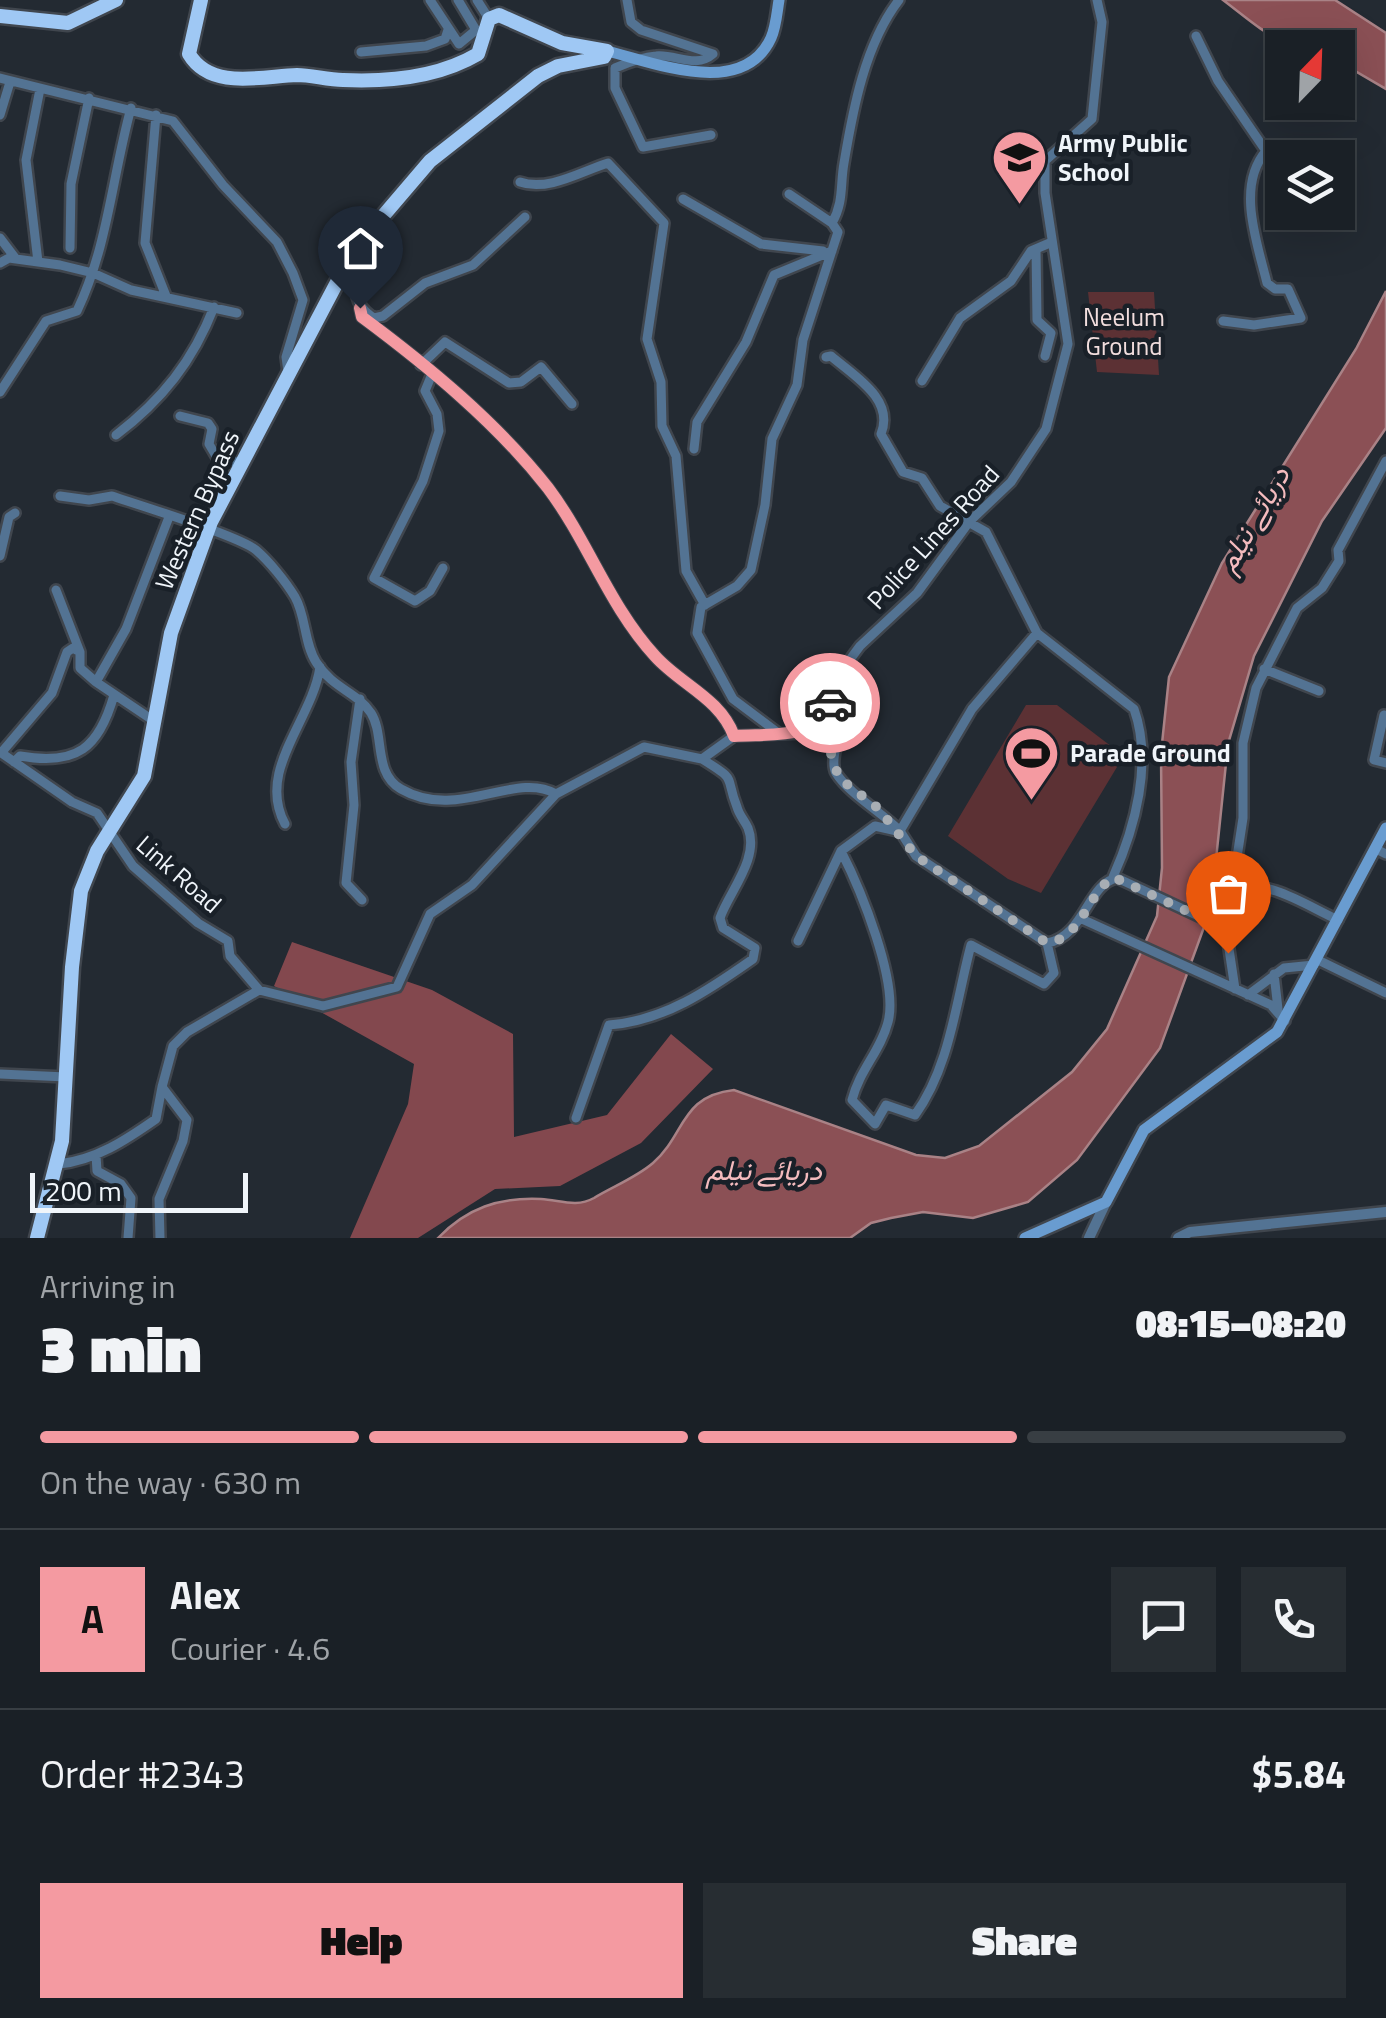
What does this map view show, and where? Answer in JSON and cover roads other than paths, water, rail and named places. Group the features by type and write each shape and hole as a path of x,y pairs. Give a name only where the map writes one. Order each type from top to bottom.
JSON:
{"highway":[{"path":"0,16 68,23 92,15 116,0"},
{"path":"200,0 188,47 192,60 243,81 294,75 357,80 427,74 478,54 489,19 507,16 562,43 607,51"},
{"name":"Western Bypass","path":"37,1238 59,1164 77,911 90,868 108,832 139,788 170,633 207,530 306,335 378,218 430,161 538,76 558,66 604,57 607,51"}],"main road":[{"path":"607,51 724,74 746,67 770,40 779,0"},
{"path":"1026,1238 1106,1202 1144,1130 1260,1048 1302,990 1338,920 1381,851 1386,828"}],"street":[{"path":"430,0 458,44 476,30 458,0"},
{"path":"476,0 489,19"},
{"path":"627,0 631,22 641,30 713,54 706,60 660,55 638,58 615,68 612,78 642,147 711,136"},
{"path":"832,223 842,204 843,168 854,110 884,20 899,0"},
{"name":"Police Lines Road","path":"734,736 803,733 827,712 838,678 850,661 917,593 970,522 1011,482 1046,429 1068,344 1052,242 1045,161 1092,119 1102,22 1097,0"},
{"path":"361,52 426,46 446,38 448,30"},
{"path":"1196,36 1218,80 1266,151 1256,164 1252,223 1267,283 1288,288 1301,318 1254,324 1223,321"},
{"path":"0,115 5,80 156,114 172,122 193,143 223,186 277,242 293,273 303,300 286,358 288,372"},
{"path":"38,262 26,160 40,89"},
{"path":"70,248 72,184 88,98"},
{"path":"0,392 46,321 77,311 107,234 114,167 130,108"},
{"path":"156,114 145,243 166,296"},
{"path":"520,182 529,186 558,182 608,162 664,222 648,339 661,382 662,426 676,456 686,571 705,605"},
{"path":"777,732 733,699 697,633 705,605 737,586 751,570 765,506 772,439 798,385 803,340 838,232 832,223 789,194"},
{"path":"684,199 761,244 832,250"},
{"path":"360,308 374,318 384,316 426,283 473,265 525,217"},
{"path":"378,218 353,284 362,317 478,412 548,489 614,603 656,658 726,714 734,736 702,759"},
{"path":"0,238 16,259"},
{"path":"922,381 960,318 1010,282 1017,266 1036,249 1052,242"},
{"path":"1036,249 1037,320 1051,333 1045,356"},
{"path":"694,449 696,422 746,342 774,274 832,250"},
{"path":"0,263 16,259 94,273 112,285 237,313"},
{"path":"116,435 167,390 193,356 214,307"},
{"path":"421,364 446,342 509,383 521,382 541,366 572,404"},
{"path":"826,358 831,356 880,401 886,414 881,434 903,472 922,478 940,506 986,532 1038,634 1134,709 1140,723 1138,808 1113,877 1091,899 1084,920 1047,943"},
{"path":"432,374 425,391 437,414 439,431 423,481 374,578 415,601 430,592 444,568"},
{"path":"180,416 208,423 212,430 209,444 219,461 241,462"},
{"path":"1232,987 1224,928 1243,818 1243,743 1264,669 1296,608 1322,588 1339,561 1338,550 1386,461"},
{"path":"60,496 90,500 112,496 254,548 296,598 320,667 332,684 360,700 374,716 384,769 397,787 430,801 459,802 531,787 556,794"},
{"path":"0,556 3,532 16,514"},
{"path":"96,682 126,630 169,517"},
{"path":"56,590 80,652 80,668 154,721"},
{"path":"900,831 972,709 1038,634"},
{"path":"1,753 52,693 67,652 73,648 80,652"},
{"path":"841,851 856,879 885,974 889,1021 858,1078 852,1100 875,1124 886,1105 916,1115 924,1104 938,1075 971,944 1044,984 1054,973 1047,943 916,856 900,831 839,778 831,754 846,724 852,690 850,661"},
{"path":"285,824 274,804 283,750 305,718 320,667"},
{"path":"1264,669 1319,691"},
{"path":"14,762 20,756 66,758 91,746 102,730 114,695"},
{"path":"360,700 346,883 362,900"},
{"path":"1384,714 1374,760 1386,763"},
{"path":"59,1164 96,1155 156,1119 174,1046 188,1032 259,990 323,1006 397,987 430,914 472,885 556,794 644,747 702,759 726,774 734,786 734,802 750,830 750,851 720,918 722,928 756,948 752,958 699,998 638,1020 609,1025 576,1118"},
{"name":"Link Road","path":"1,753 72,802 98,813 133,866 198,923 228,941 230,956 259,990"},
{"path":"798,941 841,851 874,826 900,831"},
{"path":"1113,877 1224,928"},
{"path":"1230,885 1271,887 1338,920"},
{"path":"1084,920 1232,987 1282,1015"},
{"path":"1248,995 1279,971 1315,962 1386,994"},
{"path":"1279,971 1302,990"},
{"path":"1279,971 1282,1015"},
{"path":"0,1074 66,1077"},
{"path":"160,1238 159,1199 187,1120 162,1087"},
{"path":"96,1155 96,1171 121,1184 130,1198 128,1238"},
{"path":"1089,1238 1106,1202"},
{"path":"1178,1238 1190,1232 1386,1212"}],"water":[{"path":"1223,0 1335,0 1386,33 1386,89 1355,71 1355,30 1265,30"},
{"name":"دریائے نیلم","path":"1386,291 1386,428 1322,521 1254,656 1228,744 1211,908 1160,1048 1077,1160 1028,1202 973,1218 923,1212 891,1218 871,1223 850,1238 438,1238 460,1219 485,1206 526,1199 574,1203 594,1198 653,1163 693,1108 716,1094 734,1090 916,1155 945,1158 979,1146 1072,1072 1107,1029 1157,916 1162,868 1161,753 1169,677 1222,563 1356,349"}],"place":[{"name":"Army Public School","path":"1019,206"},
{"name":"Parade Ground","path":"1031,802"}],"park label":[{"name":"Neelum Ground","path":"1124,332"}]}
